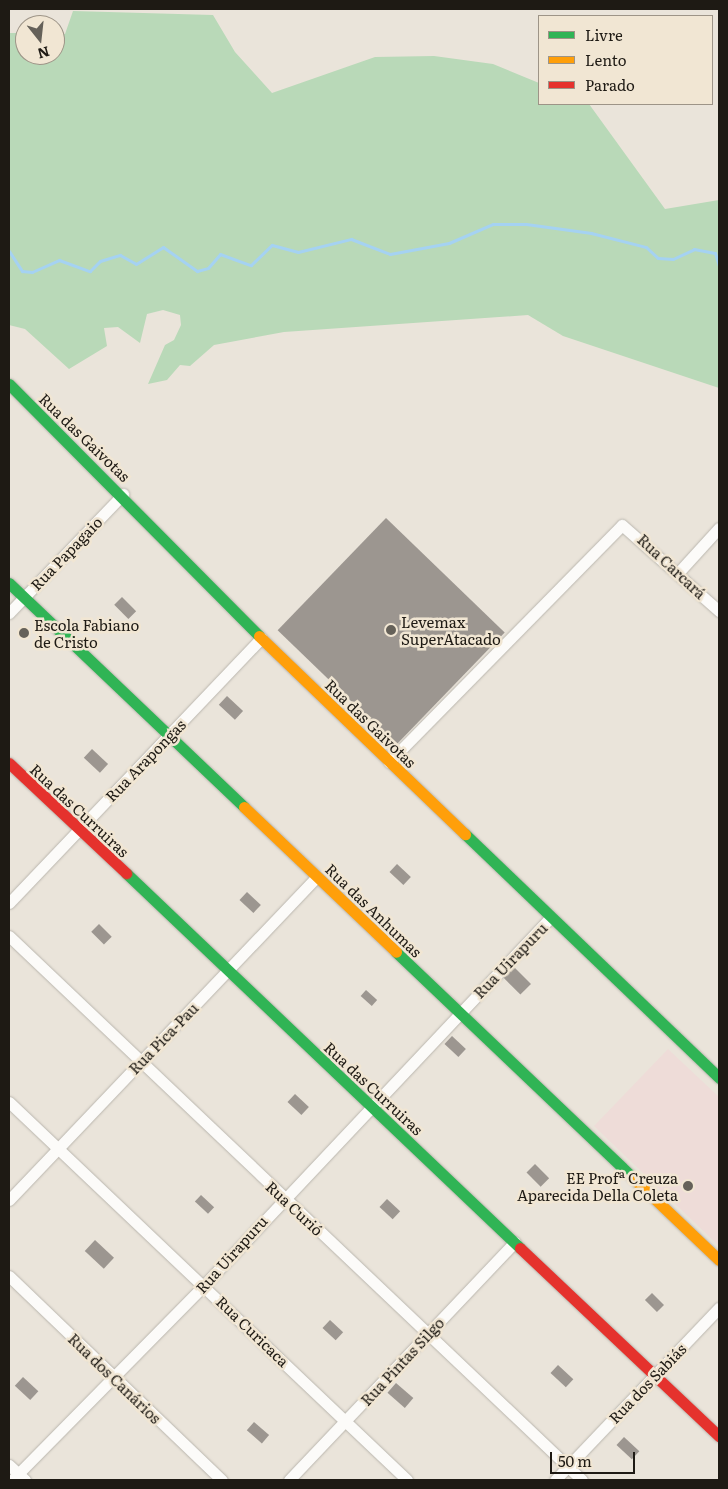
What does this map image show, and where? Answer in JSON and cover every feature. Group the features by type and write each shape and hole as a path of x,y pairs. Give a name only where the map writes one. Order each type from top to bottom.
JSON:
{"street":[{"name":"Rua das Gaivotas","path":"9,384 123,494 260,638 719,1078"},
{"name":"Rua Papagaio","path":"9,613 123,494"},
{"name":"Rua Carcará","path":"389,762 622,525 719,611"},
{"path":"678,573 719,528"},
{"name":"Rua das Anhumas","path":"9,583 719,1260"},
{"name":"Rua Arapongas","path":"9,903 260,638"},
{"name":"Rua das Curruiras","path":"9,763 719,1436"},
{"name":"Rua Pica-Pau","path":"9,1200 317,877"},
{"name":"Rua Uirapuru","path":"18,1478 113,1376 205,1284 283,1197 551,917"},
{"name":"Rua Curió","path":"9,936 582,1480"},
{"name":"Rua Curicaca","path":"9,1102 205,1284 407,1480"},
{"name":"Rua Pintas Silgo","path":"289,1480 515,1242"},
{"name":"Rua dos Canários","path":"9,1276 222,1480"},
{"name":"Rua dos Sabiás","path":"555,1480 719,1308"},
{"path":"9,1465 18,1478"}],"shaded area":[{"name":"EE Profª Creuza Aparecida Della Coleta","path":"668,1049 719,1097 719,1246 594,1126"}],"green space":[{"path":"73,11 213,15 235,52 272,93 375,57 434,56 493,64 538,83 538,105 590,105 665,209 719,200 719,388 563,336 528,315 284,332 214,345 190,366 180,365 167,380 148,384 165,345 174,340 181,325 180,315 163,310 147,314 140,343 118,327 104,328 107,346 69,369 25,329 9,325 9,33 15,33 15,65 65,65 65,34"}],"building":[{"name":"Levemax SuperAtacado","path":"386,518 505,633 396,745 278,630"},
{"path":"122,597 136,611 128,619 114,605"},
{"path":"227,696 243,711 235,720 219,705"},
{"path":"92,749 108,764 100,773 84,758"},
{"path":"397,864 411,877 403,885 389,872"},
{"path":"247,892 261,905 253,913 239,900"},
{"path":"99,924 112,937 104,945 91,932"},
{"path":"514,967 531,984 520,995 503,978"},
{"path":"366,990 377,1000 372,1006 361,996"},
{"path":"452,1036 466,1049 458,1057 444,1044"},
{"path":"295,1094 309,1107 301,1115 287,1102"},
{"path":"535,1164 549,1178 541,1187 527,1172"},
{"path":"201,1195 214,1207 208,1214 195,1202"},
{"path":"387,1199 400,1211 393,1219 379,1207"},
{"path":"95,1240 114,1258 104,1269 85,1251"},
{"path":"652,1293 664,1305 657,1312 645,1300"},
{"path":"330,1320 343,1332 336,1340 322,1328"},
{"path":"558,1365 573,1379 566,1387 550,1373"},
{"path":"23,1377 38,1391 30,1400 15,1386"},
{"path":"396,1383 413,1398 405,1408 387,1393"},
{"path":"254,1422 269,1435 262,1443 247,1430"},
{"path":"624,1437 639,1451 632,1459 616,1445"}],"waterway":[{"path":"9,251 22,271 32,272 59,260 90,271 100,261 120,255 136,264 163,247 197,271 208,268 220,254 251,265 272,245 298,252 351,239 390,254 449,243 493,224 526,224 591,233 646,247 658,258 673,259 694,249 715,253 719,266"}],"traffic: fast":[{"path":"9,384 259,636"},
{"path":"9,583 244,807"},
{"path":"465,834 719,1078"},
{"path":"126,873 520,1248"},
{"path":"396,952 634,1179"}],"traffic: slow":[{"path":"259,636 465,834"},
{"path":"244,807 396,952"},
{"path":"634,1179 719,1260"}],"traffic: jam":[{"path":"9,763 126,873"},
{"path":"520,1248 719,1436"}],"place":[{"name":"Levemax SuperAtacado","path":"391,630"},
{"name":"Escola Fabiano de Cristo","path":"24,633"},
{"name":"EE Profª Creuza Aparecida Della Coleta","path":"688,1186"}]}
